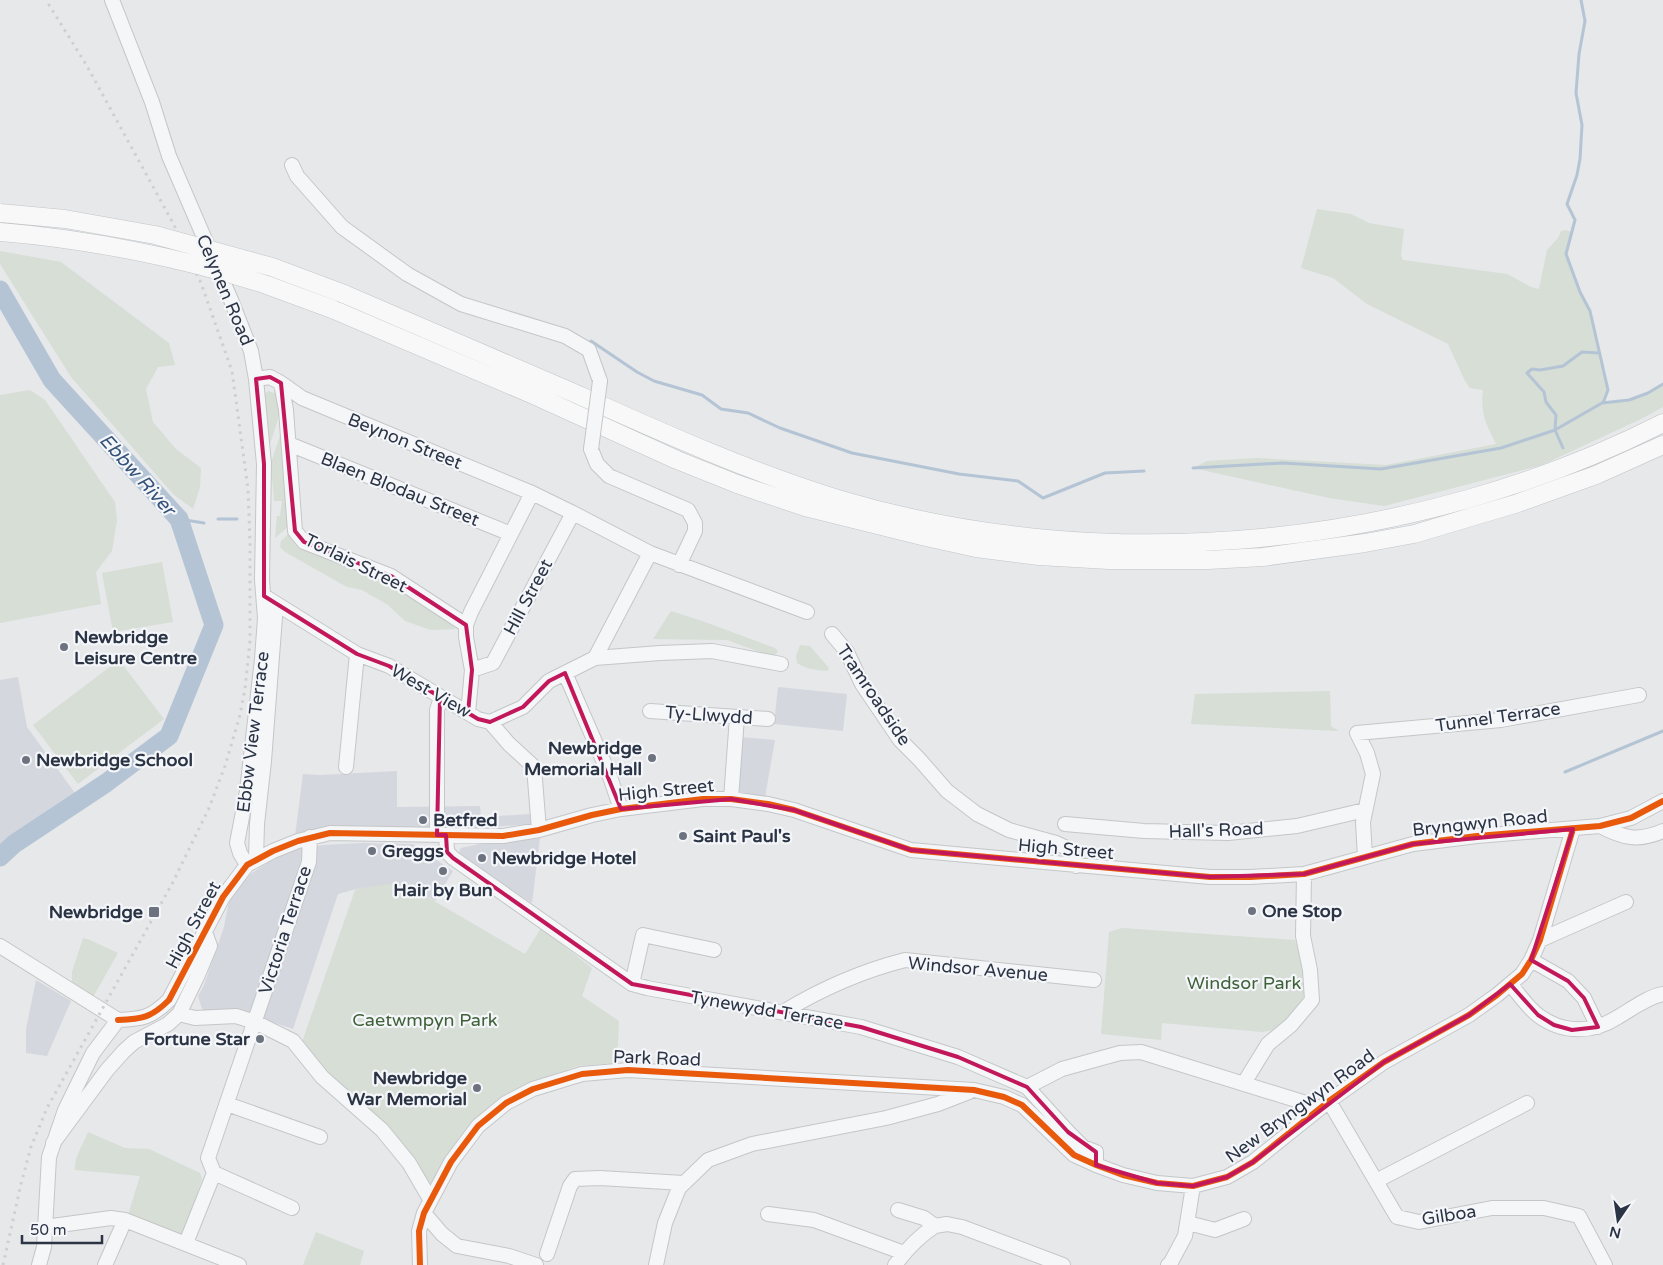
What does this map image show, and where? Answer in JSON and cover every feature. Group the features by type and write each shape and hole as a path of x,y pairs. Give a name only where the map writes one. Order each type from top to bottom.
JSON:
{"main road":[{"path":"0,213 65,219 155,235 272,267 344,294 698,448 776,478 840,499 914,518 979,530 1068,540 1170,544 1241,540 1384,520 1449,504 1533,478 1599,453 1663,423"},
{"path":"0,232 88,243 200,266 267,285 332,309 736,484 805,507 976,548 1039,556 1109,560 1208,560 1263,557 1365,543 1414,534 1518,503 1596,475 1663,445"}],"street":[{"name":"Celynen Road","path":"112,0 152,102 169,156 251,351 256,379 264,464 262,580 264,596"},
{"path":"292,165 297,176 342,227 407,274 461,304 565,336 588,350 600,380 591,449 597,464 609,476 688,510 694,523 695,531 679,565"},
{"path":"256,379 270,377 281,383"},
{"name":"Torlais Street","path":"281,383 286,410 295,532 304,542 391,576 466,625"},
{"name":"Beynon Street","path":"281,383 302,398 532,493 650,553"},
{"name":"Blaen Blodau Street","path":"289,444 511,534"},
{"path":"468,713 472,670 466,637 466,625 532,493"},
{"name":"Hill Street","path":"472,670 493,663 573,513"},
{"path":"595,658 650,553 807,612"},
{"name":"West View","path":"264,596 358,654 389,666 478,719 490,722 509,744 534,767 538,830"},
{"name":"Ebbw View Terrace","path":"252,862 240,853 237,843 247,791 262,659 265,618 264,596"},
{"path":"252,862 271,684 276,604"},
{"name":"Tramroadside","path":"832,634 847,652 862,684 900,740 947,791 976,814 1009,830 1056,843 1071,850 1076,866"},
{"path":"490,722 523,707 550,681 595,658 712,651 781,664"},
{"path":"346,768 358,654"},
{"path":"565,674 609,774 621,809"},
{"name":"Tunnel Terrace","path":"1365,810 1373,774 1367,753 1356,733 1501,720 1639,695"},
{"name":"Tynewydd Terrace","path":"441,698 437,710 441,835 447,852 453,858 632,984 861,1028 958,1057 1027,1087 1068,1132 1083,1146 1096,1152 1096,1165"},
{"name":"Ty-Llwydd","path":"650,710 768,719"},
{"path":"731,799 737,717"},
{"name":"High Street","path":"118,1020 138,1019 156,1013 169,1000 223,897 252,862 273,851 310,837 330,833 503,836 538,830 621,809 703,799 731,799 794,810 911,850 1076,866 1210,876 1250,877 1304,874"},
{"name":"Bryngwyn Road","path":"1304,874 1412,844 1477,836 1600,826 1631,818 1663,802"},
{"path":"1365,810 1363,822 1365,857"},
{"name":"Hall's Road","path":"1065,824 1144,831 1228,833 1297,826 1365,810"},
{"path":"1600,826 1620,836 1649,837 1663,831"},
{"name":"New Bryngwyn Road","path":"1004,1097 1022,1105 1074,1154 1123,1175 1157,1183 1193,1186 1227,1178 1253,1162 1329,1101 1384,1062 1469,1015 1522,974 1540,940 1573,829"},
{"name":"Victoria Terrace","path":"214,1173 208,1158 309,862 310,837"},
{"path":"1244,1083 1268,1044 1291,1025 1312,1000 1310,970 1303,936 1304,874"},
{"path":"1540,940 1626,902"},
{"path":"53,1143 107,1070 124,1051 134,1042 168,1024 179,1014 210,946 205,932"},
{"path":"632,984 643,935 714,950"},
{"path":"0,946 118,1020 93,1053 65,1110 53,1143 49,1157 44,1247 39,1265"},
{"name":"Windsor Avenue","path":"783,1012 812,994 878,967 905,960 1094,980"},
{"path":"1531,960 1568,981 1584,998 1598,1027"},
{"path":"1510,984 1538,1015 1554,1025 1572,1030 1589,1030 1609,1023 1644,1002 1663,994"},
{"path":"179,1014 195,1018 236,1016 255,1022 293,1041 322,1077 382,1130 409,1163 430,1199"},
{"path":"1027,1087 1062,1069 1120,1053 1141,1052 1309,1104 1318,1110"},
{"name":"Park Road","path":"420,1265 419,1231 424,1212 451,1162 478,1126 506,1104 532,1089 582,1074 628,1070 974,1090 1004,1097"},
{"path":"656,1265 665,1223 679,1188 708,1160 752,1144 886,1118 938,1104 974,1090"},
{"name":"Gilboa","path":"1329,1101 1397,1217 1419,1222 1492,1208 1544,1208 1578,1216 1605,1265"},
{"path":"1376,1181 1527,1103"},
{"path":"227,1104 320,1136"},
{"path":"186,1243 214,1173 292,1208"},
{"path":"547,1254 570,1186 575,1179 600,1178 683,1183"},
{"path":"1169,1265 1185,1236 1193,1186"},
{"path":"898,1210 924,1218 935,1226"},
{"path":"424,1212 442,1234 457,1246 509,1256 536,1265"},
{"path":"768,1214 814,1220 904,1254"},
{"path":"45,1228 111,1218 125,1220 239,1265"},
{"path":"1188,1223 1215,1230 1244,1219"},
{"path":"105,1265 125,1220"},
{"path":"895,1265 926,1232 935,1226 947,1224 962,1227 1063,1265"}],"highlighted area":[{"path":"270,377 281,383 295,531 304,542 391,576 466,625 472,670 468,713 478,719 490,722 523,707 549,681 565,673 621,809 731,799 794,810 911,850 1210,877 1304,874 1413,844 1573,829 1531,960 1568,981 1584,998 1598,1027 1572,1030 1554,1025 1538,1015 1510,984 1469,1015 1384,1062 1253,1162 1227,1177 1193,1186 1157,1183 1096,1165 1096,1152 1068,1132 1027,1087 958,1057 861,1027 632,984 453,858 447,852 446,835 437,835 440,697 389,666 357,654 264,596 264,464 256,379"}],"shaded area":[{"name":"Newbridge School","path":"18,677 27,727 75,793 0,848 0,680"},
{"path":"778,687 847,694 843,731 774,724"},
{"path":"741,737 775,740 765,797 740,793 737,788"},
{"path":"397,771 397,807 480,806 481,817 531,814 531,824 453,830 295,836 303,774 320,775"},
{"path":"540,838 532,903 459,857 458,854 461,848 488,842"},
{"path":"362,843 413,844 453,871 435,901 417,891 360,888 338,894 293,1029 260,1018 206,1012 202,1009 198,996 204,985 224,927 229,901 236,888 252,873 277,856 294,850 323,845"},
{"path":"36,980 71,1001 47,1056 26,1053 26,1029"}],"green space":[{"path":"1317,209 1351,214 1369,223 1404,229 1401,255 1403,260 1507,274 1531,287 1539,289 1547,250 1558,238 1561,231 1572,232 1566,254 1580,292 1590,311 1608,390 1603,403 1634,397 1649,392 1663,384 1663,407 1542,465 1384,506 1329,498 1193,468 1207,461 1257,458 1386,465 1496,444 1485,418 1482,405 1483,390 1470,388 1448,344 1367,304 1333,278 1301,268"},
{"path":"0,251 61,262 169,343 175,365 158,367 146,389 153,422 176,449 201,468 200,487 193,509 173,494 71,377 0,264"},
{"path":"30,390 45,400 115,502 117,520 112,551 96,572 101,604 0,623 0,395"},
{"path":"268,391 277,394 280,413 270,444 264,395"},
{"path":"283,426 289,526 275,538 277,516 280,516 282,501 274,501 271,463"},
{"path":"290,532 388,579 435,611 456,629 431,630 405,621 388,605 362,590 347,587 285,552 280,547 281,541"},
{"path":"162,562 173,622 113,632 102,573"},
{"path":"671,611 775,648 778,651 774,657 727,640 653,639"},
{"path":"800,645 810,646 829,668 827,671 815,670 797,663 796,656"},
{"path":"119,660 164,719 78,784 33,725"},
{"path":"1330,691 1331,726 1339,731 1191,724 1195,694"},
{"name":"Caetwmpyn Park","path":"399,884 417,891 525,954 541,928 592,968 582,996 619,1021 617,1063 578,1066 526,1084 497,1100 473,1123 436,1181 426,1184 328,1076 302,1042 355,890"},
{"name":"Windsor Park","path":"1122,928 1295,940 1302,960 1305,998 1280,1029 1262,1032 1162,1023 1161,1040 1101,1034 1109,932"},
{"path":"83,938 118,953 93,997 72,982 72,972"},
{"path":"88,1132 125,1148 149,1149 200,1173 202,1179 183,1237 128,1215 140,1176 75,1170 77,1156"},
{"path":"316,1232 364,1251 360,1265 303,1265"}],"waterway":[{"path":"1581,0 1585,21 1579,54 1576,93 1582,125 1580,159 1577,175 1567,204 1575,220 1566,254 1580,292 1590,311 1608,390 1603,403"},
{"name":"Ebbw River","path":"0,290 52,380 179,519 214,625 169,736 106,783 14,844 0,857"},
{"path":"591,341 637,372 654,381 702,395 721,409 748,413 780,428 852,453 959,474 1018,481 1043,498 1105,473 1144,471"},
{"path":"1563,448 1555,430 1556,415 1546,402 1544,392 1527,373 1532,369 1540,370 1563,366 1582,352 1599,353"},
{"path":"1193,468 1283,463 1381,469 1501,448 1555,430 1602,403 1629,400 1648,393 1663,384"},
{"path":"179,519 204,523"},
{"path":"218,519 237,519"},
{"path":"1565,772 1663,731"}],"railway":[{"path":"3,1265 31,1147 47,1108 172,884 209,808 225,766 240,715 250,641 248,489 232,371 201,283 174,225 87,66 46,0"}],"cycle path":[{"path":"118,1020 146,1016 157,1011 169,1000 223,897 247,865 273,851 298,841 330,833 503,836 539,830 621,809 703,799 731,799 794,810 911,850 1210,877 1250,877 1304,874 1413,844 1477,836 1600,826 1631,818 1663,801"},
{"path":"420,1265 419,1231 424,1213 451,1162 478,1126 506,1103 533,1089 582,1074 628,1070 974,1090 1004,1097 1022,1105 1074,1155 1123,1175 1157,1183 1193,1186 1227,1177 1253,1162 1329,1101 1384,1062 1469,1015 1522,974 1540,940 1573,829"}],"place":[{"name":"Newbridge Leisure Centre","path":"64,647"},
{"name":"Newbridge Memorial Hall","path":"652,758"},
{"name":"Newbridge School","path":"26,760"},
{"name":"Betfred","path":"423,820"},
{"name":"Saint Paul's","path":"683,836"},
{"name":"Greggs","path":"372,851"},
{"name":"Newbridge Hotel","path":"482,858"},
{"name":"Hair by Bun","path":"443,871"},
{"name":"One Stop","path":"1252,911"},
{"name":"Newbridge","path":"154,912"},
{"name":"Fortune Star","path":"260,1039"},
{"name":"Newbridge War Memorial","path":"477,1088"}]}
